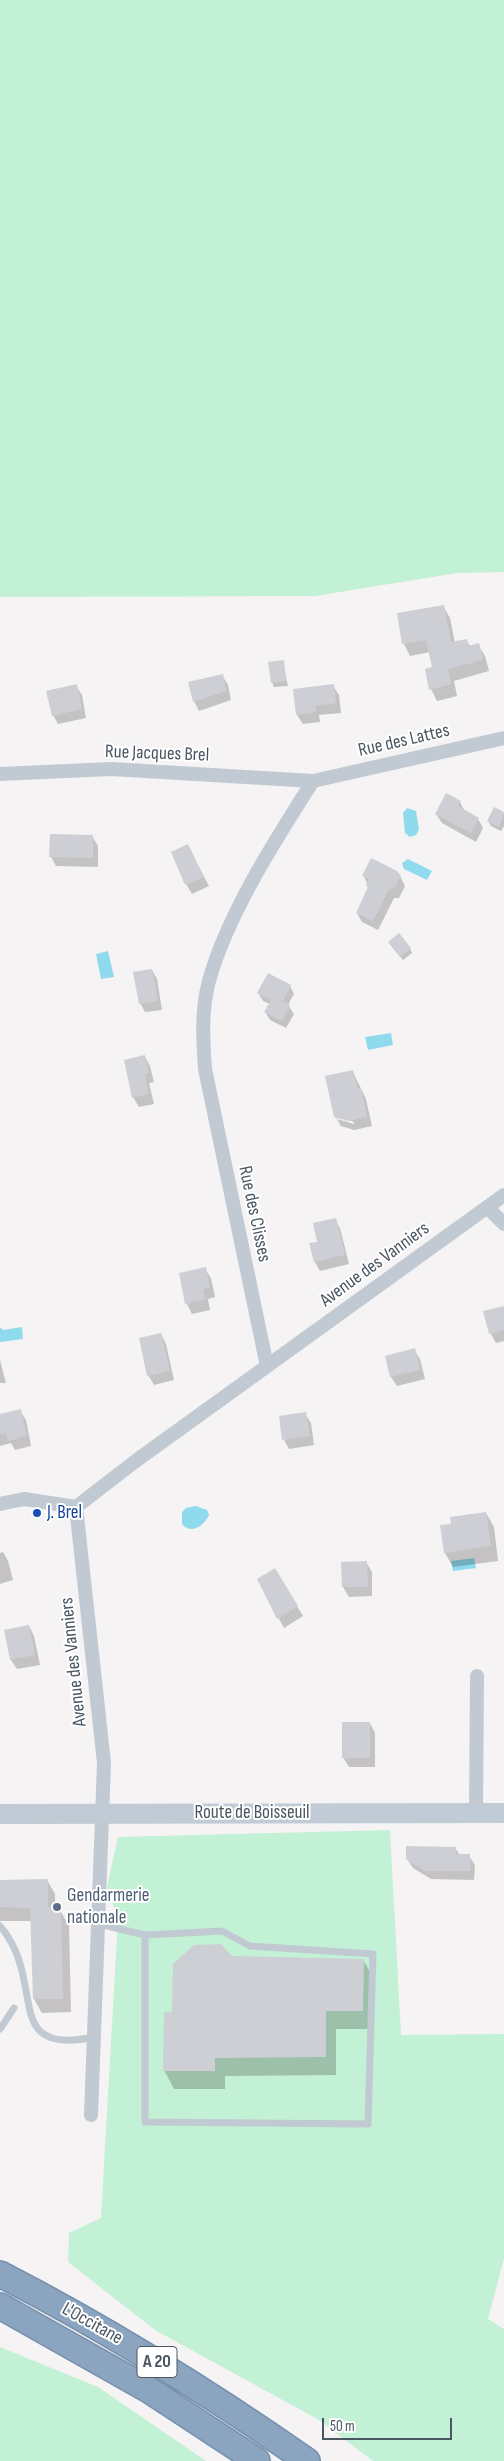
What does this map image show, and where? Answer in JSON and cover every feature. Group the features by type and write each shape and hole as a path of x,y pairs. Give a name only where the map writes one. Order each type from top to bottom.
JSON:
{"highway":[{"name":"L'Occitane","path":"0,2274 154,2359 307,2461"},
{"name":"L'Occitane","path":"0,2306 150,2390 257,2461"}],"main road":[{"name":"Route de Boisseuil","path":"0,1814 504,1813"}],"street":[{"name":"Rue des Lattes","path":"312,781 504,738"},
{"name":"Rue Jacques Brel","path":"0,774 111,769 312,781"},
{"name":"Rue des Clisses","path":"267,1366 204,1069 203,1027 208,982 232,923 279,834 312,781"},
{"name":"Avenue des Vanniers","path":"267,1366 504,1195"},
{"path":"488,1206 504,1224"},
{"path":"0,1504 24,1499 76,1507 137,1460 267,1366"},
{"name":"Avenue des Vanniers","path":"76,1507 104,1763 92,2115"},
{"path":"476,1813 477,1676"}],"lane":[{"path":"99,1924 145,1935 222,1932 250,1946 373,1954 368,2124 145,2122 145,1935"},
{"path":"0,1926 12,1948 14,1974"},
{"path":"14,1999 14,2021"},
{"path":"0,2028 14,2008"},
{"path":"37,2040 65,2041 94,2037"}],"green space":[{"path":"0,0 504,0 504,572 457,573 315,596 0,597"},
{"path":"390,1830 401,2035 504,2034 504,2258 488,2319 504,2329 504,2461 373,2461 319,2420 155,2330 68,2262 69,2233 101,2218 118,1919 107,1887 118,1837"},
{"path":"0,2347 98,2387 206,2461 0,2461"}],"water":[{"path":"407,808 416,811 419,830 416,835 410,837 405,833 403,813"},
{"path":"408,859 432,871 427,880 404,869 402,863"},
{"path":"108,951 114,977 101,979 96,954"},
{"path":"391,1033 393,1045 368,1050 365,1037"},
{"path":"0,1327 3,1330 22,1327 23,1339 0,1342"},
{"path":"196,1506 207,1510 209,1515 201,1526 189,1529 182,1524 182,1512 186,1508"},
{"path":"474,1558 476,1568 453,1571 451,1561"}],"building":[{"path":"444,605 451,642 467,639 468,646 479,643 483,660 448,669 451,684 429,690 425,669 432,667 426,640 402,644 397,613"},
{"path":"284,660 286,681 271,683 268,662"},
{"path":"223,674 226,691 193,702 188,682"},
{"path":"77,684 82,709 52,716 46,691"},
{"path":"334,684 336,703 315,706 316,712 296,715 293,689"},
{"path":"446,793 461,801 458,806 479,818 471,833 435,814"},
{"path":"494,807 504,812 499,827 487,821"},
{"path":"50,834 93,835 93,858 49,857"},
{"path":"188,844 204,877 185,885 171,852"},
{"path":"371,858 397,871 401,876 394,889 389,889 373,921 356,913 368,887 366,886 369,879 362,876"},
{"path":"399,933 411,948 400,957 388,942"},
{"path":"152,969 158,1001 139,1004 133,972"},
{"path":"268,973 291,985 283,1001 290,1005 282,1021 264,1012 271,1000 257,993"},
{"path":"145,1055 149,1073 145,1074 149,1094 132,1098 124,1060"},
{"path":"353,1070 358,1089 361,1088 367,1117 348,1121 334,1117 325,1076"},
{"path":"336,1218 345,1255 314,1262 309,1243 317,1242 313,1223"},
{"path":"206,1267 210,1288 203,1289 205,1300 185,1304 179,1273"},
{"path":"504,1306 504,1330 489,1334 483,1311"},
{"path":"161,1333 170,1371 147,1376 139,1338"},
{"path":"415,1348 420,1370 390,1377 385,1356"},
{"path":"21,1409 27,1436 8,1441 6,1433 0,1435 0,1414"},
{"path":"306,1412 310,1436 282,1440 279,1416"},
{"path":"486,1512 491,1546 444,1553 440,1525 451,1524 450,1517"},
{"path":"367,1561 368,1587 342,1587 341,1562"},
{"path":"275,1568 298,1606 277,1619 257,1579"},
{"path":"29,1625 35,1655 10,1660 4,1630"},
{"path":"342,1722 370,1722 370,1758 342,1758"},
{"path":"406,1846 456,1847 456,1854 470,1854 470,1871 425,1871 406,1859"},
{"path":"48,1879 48,1907 52,1907 53,1911 61,1911 63,1999 33,1999 30,1908 0,1907 0,1880"},
{"path":"221,1944 232,1956 364,1959 363,2011 326,2011 326,2057 215,2058 215,2071 163,2071 164,2013 172,2011 173,1964 194,1945"}],"place":[{"name":"J. Brel","path":"37,1513"},
{"name":"Gendarmerie nationale","path":"57,1907"}]}
